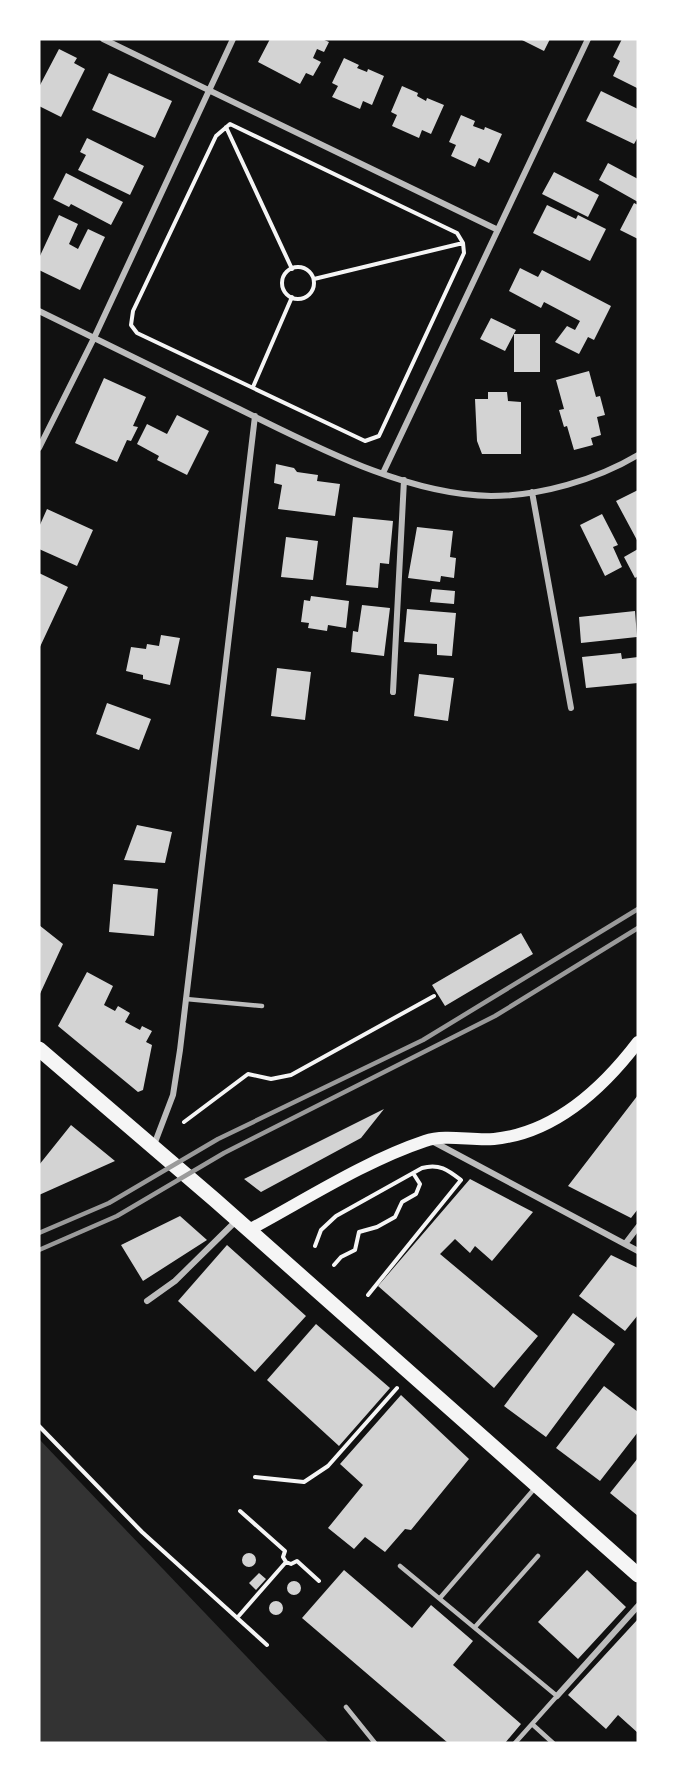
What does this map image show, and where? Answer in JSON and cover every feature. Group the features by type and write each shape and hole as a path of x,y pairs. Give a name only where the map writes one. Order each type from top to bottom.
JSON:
{"main road":[{"path":"244,1225 429,1140 494,1139 525,1132 557,1118 588,1098 612,1075 638,1042"},
{"path":"39,1049 244,1225 638,1575"}],"street":[{"path":"103,39 498,230"},
{"path":"39,448 94,338 233,39"},
{"path":"383,473 588,39"},
{"path":"39,311 255,416 383,473 432,489 490,496 532,492 610,471 638,455"},
{"path":"154,1146 173,1095 255,416"},
{"path":"393,692 404,480"},
{"path":"532,492 571,708"},
{"path":"429,1140 638,1251"},
{"path":"147,1301 244,1225"},
{"path":"625,1244 638,1227"},
{"path":"557,1696 638,1606"}],"lane":[{"path":"186,999 262,1006"},
{"path":"440,1598 537,1486"},
{"path":"475,1627 538,1556"},
{"path":"400,1566 557,1696 515,1743"},
{"path":"346,1707 375,1743"},
{"path":"532,1724 553,1743"}],"path":[{"path":"237,125 457,233 463,243 464,253 378,436 365,441 137,333 130,321 216,136 226,127 237,125"},
{"path":"226,127 292,269"},
{"path":"314,279 463,243"},
{"path":"304,268 314,279 310,294 302,298 292,297 284,290 285,274 292,269 304,268"},
{"path":"253,387 292,297"},
{"path":"184,1122 248,1074 271,1079 291,1075 434,996"},
{"path":"315,1246 321,1230 336,1216 413,1173 432,1165 446,1168 461,1180 368,1295"},
{"path":"334,1265 341,1257 355,1250 359,1232 376,1227 395,1217 402,1202 416,1194 420,1184 413,1173"},
{"path":"255,1477 304,1482 328,1466 397,1388"},
{"path":"39,1426 142,1532 267,1645"},
{"path":"240,1511 285,1551 283,1557 286,1562 291,1564 297,1561 319,1581"},
{"path":"237,1618 286,1562"}],"shaded area":[{"path":"39,1439 329,1743 39,1743"}],"building":[{"path":"270,39 322,39 329,42 324,52 317,49 313,58 321,62 313,76 306,73 300,84 258,62"},
{"path":"520,39 550,39 544,51"},
{"path":"622,39 638,39 637,88 613,76 620,61 613,57"},
{"path":"59,49 77,58 74,63 85,69 61,117 39,106 39,87"},
{"path":"344,58 359,65 357,68 367,72 368,69 384,76 372,105 363,101 360,109 332,97 338,86 332,83"},
{"path":"109,73 172,101 155,138 92,110"},
{"path":"402,86 418,93 417,96 426,101 427,98 444,105 431,134 422,130 419,138 392,126 397,115 391,112"},
{"path":"601,91 638,109 638,137 634,144 586,121"},
{"path":"461,115 475,121 473,126 484,130 485,127 502,134 489,163 479,158 475,167 451,156 456,145 449,142"},
{"path":"87,138 144,166 130,195 78,170 86,155 80,152"},
{"path":"608,163 638,179 638,202 599,180"},
{"path":"554,172 599,195 588,217 542,194"},
{"path":"66,173 123,202 111,225 71,204 69,207 53,199"},
{"path":"634,203 638,205 638,239 620,230"},
{"path":"547,205 576,219 578,215 606,229 590,261 533,233"},
{"path":"59,215 78,224 69,244 78,249 88,229 105,237 80,290 39,270 39,258"},
{"path":"520,268 538,277 542,270 611,306 594,340 588,337 579,354 555,342 567,326 575,330 580,321 544,302 541,308 509,291"},
{"path":"491,318 516,330 505,351 480,339"},
{"path":"514,334 540,334 540,372 514,372"},
{"path":"589,371 596,397 600,396 605,415 597,417 601,435 591,438 593,445 574,450 567,426 564,427 559,410 564,409 556,380"},
{"path":"104,378 146,397 133,426 138,427 131,441 127,440 117,462 75,443"},
{"path":"488,392 507,392 508,401 521,402 521,454 482,454 477,441 475,399 488,399"},
{"path":"177,415 209,431 187,475 157,460 159,456 137,444 147,424 167,434"},
{"path":"276,464 294,468 297,472 318,475 317,481 340,484 335,516 278,509 282,485 274,483"},
{"path":"638,490 638,542 616,501"},
{"path":"47,509 93,530 77,566 39,549 39,527"},
{"path":"602,514 618,545 613,547 622,567 605,576 580,525"},
{"path":"353,517 393,521 389,564 380,563 378,588 346,585"},
{"path":"417,527 453,531 450,557 456,558 454,578 441,576 440,582 408,578"},
{"path":"286,537 318,541 313,580 281,577"},
{"path":"638,549 638,576 635,578 624,557"},
{"path":"39,573 68,587 39,649"},
{"path":"432,589 455,591 454,604 430,602"},
{"path":"311,596 349,601 346,628 328,625 327,631 308,628 309,623 301,622 304,600 310,601"},
{"path":"362,605 390,608 384,656 351,652 353,631 358,632"},
{"path":"407,609 456,613 452,656 437,655 437,644 404,642"},
{"path":"635,611 637,637 581,643 579,617"},
{"path":"161,635 180,638 170,685 143,679 143,675 126,671 131,647 146,649 147,644 159,646"},
{"path":"621,653 622,659 638,657 638,683 586,688 582,657"},
{"path":"277,668 311,672 305,720 271,716"},
{"path":"419,674 454,678 448,721 414,716"},
{"path":"107,703 151,719 139,750 96,734"},
{"path":"137,825 172,832 165,863 124,860"},
{"path":"113,884 158,889 154,936 109,932"},
{"path":"39,925 63,944 39,996"},
{"path":"521,933 533,954 445,1006 432,985"},
{"path":"87,972 113,986 104,1005 115,1011 118,1006 130,1013 125,1022 140,1030 142,1026 152,1031 146,1042 152,1045 143,1090 138,1092 58,1026"},
{"path":"638,1095 638,1209 631,1218 568,1186"},
{"path":"384,1109 361,1138 261,1192 244,1179"},
{"path":"71,1125 115,1161 39,1195 39,1165"},
{"path":"470,1179 533,1212 492,1261 475,1246 470,1253 455,1239 440,1254 538,1336 494,1388 378,1286"},
{"path":"180,1216 207,1240 143,1281 121,1245"},
{"path":"227,1245 306,1316 255,1372 178,1301"},
{"path":"611,1255 638,1268 638,1315 625,1331 579,1296"},
{"path":"573,1313 615,1344 546,1437 504,1406"},
{"path":"316,1324 390,1388 339,1446 267,1380"},
{"path":"604,1386 638,1412 638,1432 600,1481 556,1448"},
{"path":"401,1395 469,1459 411,1530 405,1529 385,1552 365,1537 354,1549 328,1528 363,1485 340,1464"},
{"path":"638,1458 638,1516 610,1493"},
{"path":"246,1553 252,1553 256,1560 252,1567 246,1567 242,1563 242,1557"},
{"path":"344,1570 412,1628 431,1605 473,1641 453,1665 521,1724 505,1743 448,1743 302,1618"},
{"path":"587,1570 626,1607 578,1659 538,1622"},
{"path":"259,1573 266,1579 256,1590 249,1583"},
{"path":"291,1581 297,1581 301,1588 297,1595 291,1595 287,1591 287,1585"},
{"path":"273,1601 279,1601 283,1608 279,1615 273,1615 269,1611 269,1605"},
{"path":"638,1619 638,1733 618,1715 606,1729 568,1695"}],"railway":[{"path":"39,1233 109,1203 218,1139 423,1040 638,909"},
{"path":"39,1250 117,1216 224,1153 495,1016 638,928"}]}
